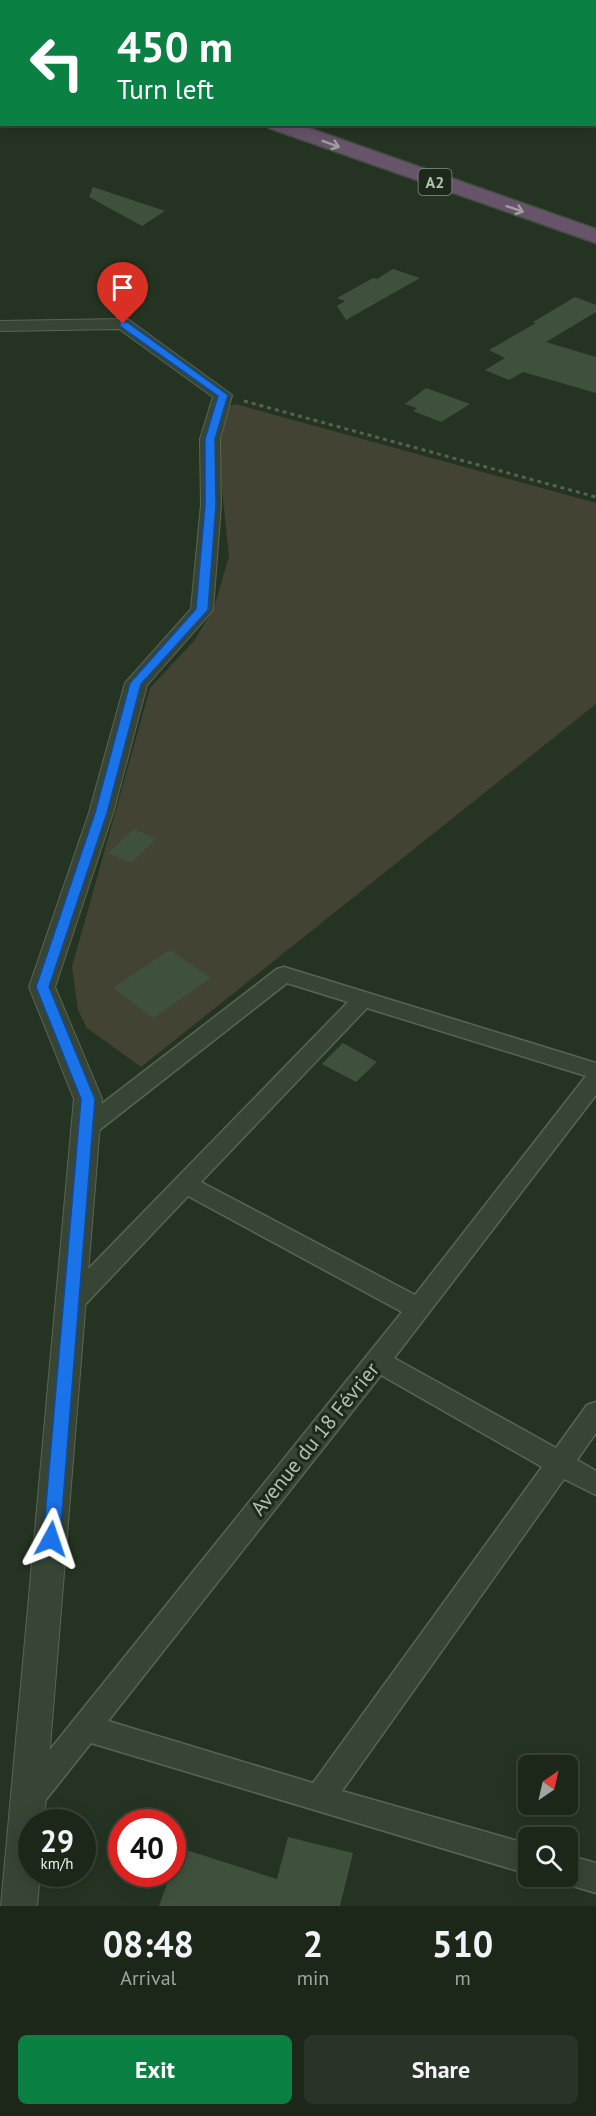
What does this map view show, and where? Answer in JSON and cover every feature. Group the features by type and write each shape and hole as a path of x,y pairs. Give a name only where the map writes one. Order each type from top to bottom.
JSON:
{"highway":[{"name":"A2","path":"281,126 432,181 596,236"},
{"name":"A2","path":"337,126 596,215"}],"street":[{"path":"0,326 123,324 223,395 210,439 210,505 202,610 136,683 101,813 42,987 88,1099 19,1906"},
{"path":"85,1129 284,974 596,1071"},
{"path":"71,1303 362,1000"},
{"name":"Avenue du 18 Février","path":"30,1797 419,1309 596,1079"},
{"path":"185,1184 419,1309"},
{"path":"377,1361 596,1484"},
{"path":"319,1799 596,1413"},
{"path":"85,1728 319,1799 518,1855"},
{"path":"578,1873 596,1878"}],"path":[{"path":"223,395 596,497"}],"green space":[{"path":"235,404 596,503 596,704 141,1067 87,1028 78,1010 72,967 150,688 194,641 214,608 229,556 218,451 227,407"}],"building":[{"path":"93,187 165,211 142,226 89,197"},
{"path":"393,269 420,278 346,320 337,306 345,301 337,298"},
{"path":"575,297 596,305 596,312 546,342 596,357 596,393 523,372 509,380 485,370 505,358 489,350"},
{"path":"426,388 470,404 441,422 413,411 417,408 405,404"},
{"path":"134,829 156,839 131,863 108,853"},
{"path":"170,950 211,978 153,1018 113,988"},
{"path":"343,1043 377,1062 356,1082 322,1064"},
{"path":"288,1837 353,1853 340,1906 159,1906 166,1887 186,1887 186,1850 277,1879"}],"route":[{"path":"51,1539 88,1099 42,987 101,813 136,683 202,610 210,505 210,439 223,395 123,324"}]}
